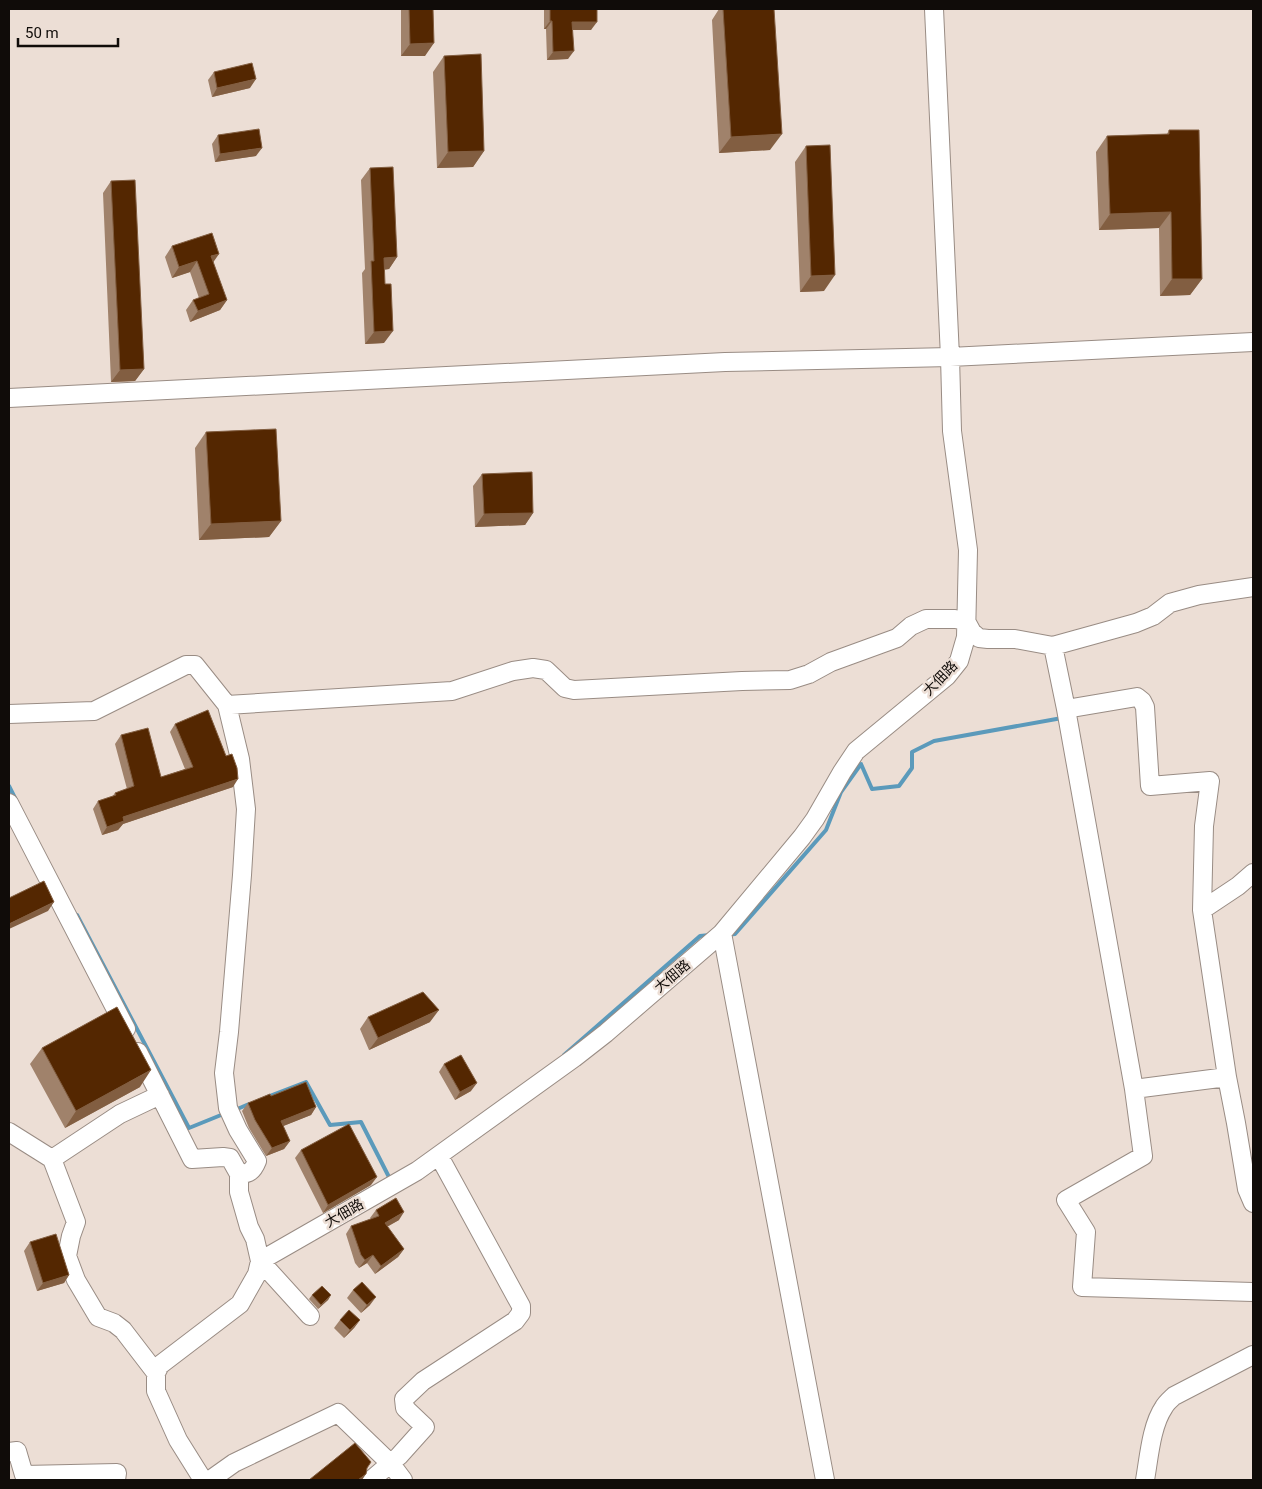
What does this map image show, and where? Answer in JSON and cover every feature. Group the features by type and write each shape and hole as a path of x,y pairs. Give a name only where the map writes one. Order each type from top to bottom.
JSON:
{"street":[{"name":"大佃路","path":"260,1262 417,1171 439,1156 574,1058 722,933 802,837 856,751 947,676 959,661 966,637 968,550 952,431 934,9"},
{"path":"9,398 725,362 950,357 1253,342"},
{"path":"226,705 452,691 513,671 532,668 546,670 565,688 574,690 790,680 809,674 831,662 897,638 912,626 926,619 966,621 972,632 979,638 1015,638 1053,646 1136,623 1153,616 1170,604 1199,595 1253,587"},
{"path":"1053,646 1134,1089 1143,1156 1066,1200 1086,1232 1082,1287 1253,1292"},
{"path":"9,714 94,711 186,665 195,665 226,705 240,759 246,808 229,1032 224,1073 228,1108 238,1130 257,1161 254,1169 250,1172 239,1174"},
{"path":"1066,709 1137,697 1145,707 1150,786 1210,780 1204,826 1202,910 1227,1077 1247,1189 1253,1203"},
{"path":"9,803 192,1159 230,1158 239,1174 239,1192 249,1227 255,1239 260,1262 257,1274 240,1304 160,1365 156,1373 156,1391 178,1440 203,1480"},
{"path":"1202,910 1238,886 1253,873"},
{"path":"722,933 825,1480"},
{"path":"1134,1089 1227,1077"},
{"path":"52,1159 120,1114 160,1095"},
{"path":"9,1132 52,1159 76,1222 67,1256 76,1280 98,1317 114,1323 123,1330 156,1373"},
{"path":"371,1480 390,1464 425,1427 405,1408 404,1399 423,1381 516,1321 521,1313 521,1306 439,1156"},
{"path":"260,1262 310,1316"},
{"path":"1145,1480 1153,1436 1164,1406 1174,1396 1251,1354"},
{"path":"210,1480 234,1463 338,1413 390,1464 403,1480"},
{"path":"9,1452 17,1451 24,1475 118,1473 116,1480"}],"building":[{"path":"409,9 433,9 434,43 410,44"},
{"path":"550,9 597,9 597,22 572,22 574,51 553,52"},
{"path":"723,9 774,9 782,134 731,137"},
{"path":"481,54 484,151 448,152 444,56"},
{"path":"252,63 256,79 217,88 214,72"},
{"path":"259,129 262,148 220,154 218,135"},
{"path":"1169,130 1199,130 1202,279 1172,279 1171,212 1110,214 1107,136 1169,134"},
{"path":"830,145 835,275 811,276 806,146"},
{"path":"393,167 397,257 384,258 385,284 391,284 393,331 374,332 371,261 374,261 370,168"},
{"path":"135,180 144,369 120,370 111,181"},
{"path":"212,233 219,254 211,256 227,300 198,311 193,300 209,294 197,261 179,267 172,246"},
{"path":"276,429 281,521 211,524 206,432"},
{"path":"532,472 533,513 484,514 482,474"},
{"path":"208,710 226,756 232,754 237,768 238,779 123,817 124,821 107,827 98,801 134,786 121,735 148,728 161,777 193,767 175,724"},
{"path":"44,881 54,902 9,924 9,898"},
{"path":"423,992 439,1010 378,1038 368,1017"},
{"path":"117,1007 151,1070 76,1111 42,1048"},
{"path":"461,1055 477,1083 460,1092 444,1064"},
{"path":"306,1082 316,1107 281,1121 290,1141 272,1148 255,1120 248,1103"},
{"path":"349,1124 377,1177 328,1205 301,1150"},
{"path":"396,1198 404,1212 385,1223 404,1249 381,1266 373,1255 365,1260 361,1255 351,1226 379,1216 376,1210"},
{"path":"56,1234 69,1275 43,1283 30,1242"},
{"path":"362,1282 376,1297 367,1305 353,1290"},
{"path":"322,1286 331,1295 321,1305 312,1295"},
{"path":"349,1310 360,1320 350,1330 340,1320"},
{"path":"355,1443 371,1462 366,1474 358,1480 309,1480"}],"waterway":[{"path":"727,935 735,934 826,830 841,792 861,764 872,789 899,786 912,768 912,752 934,741 1062,718"},
{"path":"9,786 16,800"},
{"path":"77,915 189,1128 226,1113"},
{"path":"564,1055 700,936 710,935"},
{"path":"267,1097 306,1082 330,1125 361,1122 391,1181"},
{"path":"235,1110 249,1104"}]}
